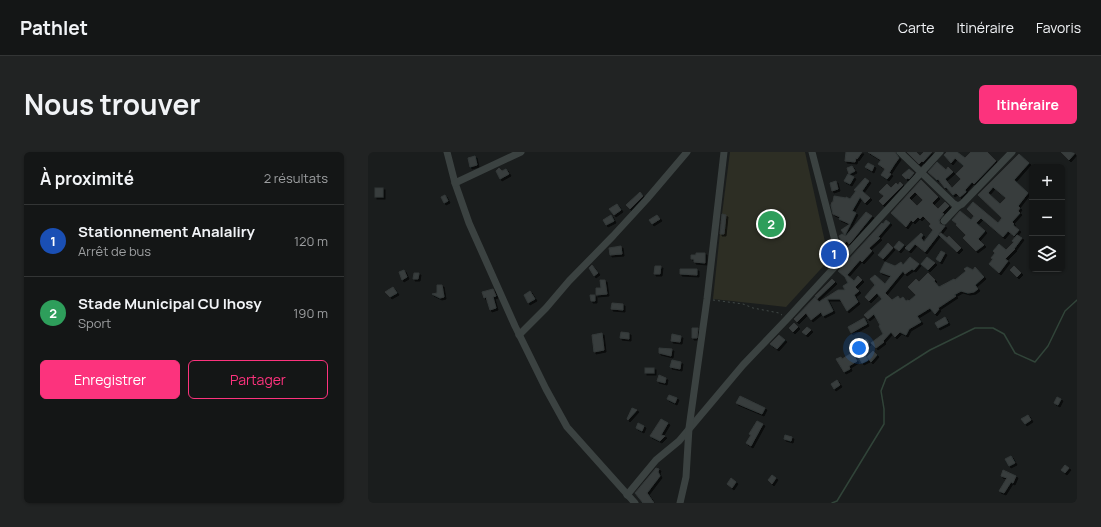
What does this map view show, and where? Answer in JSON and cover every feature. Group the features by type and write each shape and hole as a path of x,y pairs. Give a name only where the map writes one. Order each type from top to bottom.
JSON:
{"street":[{"path":"447,152 455,183 469,223 519,335 546,389 567,427 634,503"},
{"path":"455,183 480,173 521,152"},
{"path":"519,335 546,308 568,281 647,199 687,152"},
{"path":"680,503 686,477 689,428 707,299 724,152"},
{"path":"812,152 840,260"},
{"path":"900,152 954,204 958,206"},
{"path":"627,495 656,460 674,445 743,365 940,152"},
{"path":"944,221 958,206 962,204 1009,153"}],"path":[{"path":"707,299 743,304 752,308 779,313 787,319"}],"shaded area":[{"path":"730,152 805,152 829,260 786,307 713,299"}],"building":[{"path":"846,152 862,152 857,159 856,158 855,162 845,161"},
{"path":"868,152 895,152 899,158 889,173 891,174 887,179 881,175 885,169 878,164 881,160"},
{"path":"907,152 916,152 920,156 924,152 932,152 923,162 922,161 919,164"},
{"path":"947,152 957,152 965,158 971,152 987,152 996,161 974,184 972,182 965,190 966,192 960,197 956,193 953,195 938,179 937,180 928,172 937,162 946,170 948,167 953,172 945,179 952,188 961,179 956,174 964,166 955,158 951,163 944,155"},
{"path":"1061,152 1076,152 1069,160"},
{"path":"1019,154 1029,163 1014,180 1028,193 1018,206 1020,208 1018,211 1020,213 1012,222 1014,224 1013,225 1019,230 1014,236 1008,231 1003,237 981,218 976,223 985,231 978,239 984,245 976,251 963,238 966,235 952,220 960,211 971,220 974,216 967,209 973,202 998,223 1002,218 978,195","holes":["993,187 1006,198 1000,204 988,193"]},
{"path":"475,156 477,165 470,167 468,158"},
{"path":"868,163 874,166 872,171 865,167"},
{"path":"852,166 855,171 849,174 847,168"},
{"path":"499,168 502,171 506,169 509,174 500,179 496,171"},
{"path":"909,169 914,173 909,179 906,179 902,175"},
{"path":"848,174 854,177 850,184 844,181"},
{"path":"865,178 869,181 862,191 870,198 865,203 860,197 852,211 856,213 845,235 841,230 850,224 839,219 840,217 833,214 831,205 834,196 846,197 850,199 856,191 854,190"},
{"path":"921,180 938,197 932,203 938,209 945,202 949,206 942,213 944,214 939,220 940,224 945,226 925,252 915,244 909,251 905,248 921,233 923,235 921,238 924,242 933,230 929,226 931,224 923,216 920,219 918,217 913,222 911,220 906,227 891,213","holes":["915,192 923,200 917,206 909,198"]},
{"path":"836,181 838,189 832,191 830,183"},
{"path":"900,182 903,185 883,205 879,201 884,196 879,192 887,184 891,188 896,183 898,185"},
{"path":"375,188 383,188 383,197 375,197"},
{"path":"640,192 643,196 630,209 626,205"},
{"path":"445,195 448,201 444,203 441,197"},
{"path":"617,204 621,210 614,215 609,209"},
{"path":"866,212 872,216 849,244 847,241 843,244 839,236 842,234 846,236"},
{"path":"722,214 726,215 724,234 720,234"},
{"path":"611,215 614,221 606,225 603,220"},
{"path":"657,215 660,219 652,224 649,220"},
{"path":"886,220 890,223 878,237 880,238 869,248 872,251 862,262 860,260 847,275 854,281 858,276 862,280 855,287 859,291 854,295 858,302 847,311 840,299 827,299 833,311 823,316 821,312 811,320 806,313 797,322 794,319 815,297 819,302 838,290 845,290 843,286 848,283 845,277 838,271"},
{"path":"941,233 947,238 949,236 961,248 957,252 939,235"},
{"path":"1017,235 1022,238 1015,249 1005,259 1008,261 999,273 989,264 995,253 993,251 999,244 1006,250 1014,242 1012,241"},
{"path":"899,241 904,245 899,251 894,247"},
{"path":"888,243 893,248 883,259 878,255"},
{"path":"621,246 622,254 610,255 609,248"},
{"path":"828,251 834,256 835,260 831,264 828,262 830,259"},
{"path":"941,251 945,253 940,262 936,259"},
{"path":"696,253 705,253 705,263 694,262 694,259 691,259 691,255 696,255"},
{"path":"910,257 919,264 914,270 912,269 905,274 903,271 885,293 892,300 898,296 900,299 903,297 906,301 909,301 916,295 908,287 916,279 919,282 928,273 939,287 954,279 955,280 966,271 964,269 967,267 973,270 975,267 984,277 975,285 978,289 974,292 968,293 961,291 938,308 939,309 935,314 930,308 917,316 921,322 909,329 906,335 900,332 895,337 891,332 883,341 884,342 876,348 871,343 883,334 879,326 880,325 874,314 868,319 864,315 882,299 877,293 869,301 865,297 875,285 870,279 875,275 885,284 891,276 880,272 885,262 895,266 901,262 903,265"},
{"path":"927,257 935,263 928,270 921,264"},
{"path":"592,265 598,273 594,276 589,268"},
{"path":"655,266 661,266 660,274 654,274"},
{"path":"1014,266 1021,273 1017,277 1010,270"},
{"path":"680,269 697,269 697,275 680,274"},
{"path":"404,270 407,277 402,280 399,272"},
{"path":"414,273 419,273 418,279 413,279"},
{"path":"832,279 835,282 817,299 815,296"},
{"path":"600,280 605,280 607,294 596,295 596,288 601,288"},
{"path":"437,285 442,285 444,297 440,298 432,294 437,293"},
{"path":"393,287 397,293 390,297 385,292"},
{"path":"493,289 496,296 493,297 496,308 490,310 486,297 484,298 482,292"},
{"path":"530,291 535,299 528,303 524,295"},
{"path":"590,295 595,295 595,301 591,301"},
{"path":"612,303 623,304 623,310 611,309"},
{"path":"945,317 948,323 938,328 935,323"},
{"path":"864,318 867,324 851,333 848,327"},
{"path":"794,323 798,327 793,332 789,328"},
{"path":"807,327 811,330 806,335 802,332"},
{"path":"692,328 698,328 697,338 692,338"},
{"path":"621,332 629,333 629,339 620,338"},
{"path":"602,333 604,350 594,352 592,335"},
{"path":"672,334 681,336 680,342 671,341"},
{"path":"779,335 785,340 777,349 770,344"},
{"path":"866,339 869,343 863,348 860,344"},
{"path":"659,348 672,349 671,356 659,353"},
{"path":"873,351 877,355 871,362 867,357"},
{"path":"852,353 857,361 849,366 850,369 844,372 836,359 841,357 842,359"},
{"path":"865,355 868,360 862,363 859,358"},
{"path":"672,360 681,362 680,369 670,367"},
{"path":"645,368 654,368 654,373 645,373"},
{"path":"659,375 666,378 665,383 657,381"},
{"path":"837,380 840,385 834,389 831,384"},
{"path":"669,395 677,398 675,403 667,399"},
{"path":"740,396 765,408 762,414 736,403"},
{"path":"1057,397 1061,399 1058,405 1054,403"},
{"path":"632,408 637,410 628,420 627,419"},
{"path":"1028,415 1031,420 1025,424 1021,419"},
{"path":"661,419 668,423 661,435 665,436 660,441 650,436"},
{"path":"757,421 763,424 751,446 746,443 751,435 749,434"},
{"path":"638,423 644,426 642,431 636,428"},
{"path":"785,435 792,437 791,441 784,439"},
{"path":"1011,456 1015,463 1009,466 1005,459"},
{"path":"1065,465 1069,468 1065,473 1061,470"},
{"path":"656,468 659,469 658,472 660,476 647,493 654,503 643,503 635,493"},
{"path":"1003,470 1016,476 1013,483 1011,482 1004,493 999,491 1007,478 1001,476"},
{"path":"772,475 776,478 772,484 768,480"},
{"path":"731,478 736,482 732,488 727,484"}],"waterway":[{"path":"832,503 837,501 884,424 884,409 881,391 886,378 930,350 975,328 993,328 1004,334 1015,353 1035,362 1048,346 1065,311 1077,300"}],"place":[{"name":"Stade Municipal CU Ihosy","path":"771,224"},
{"name":"Stationnement Analaliry","path":"834,254"}]}
